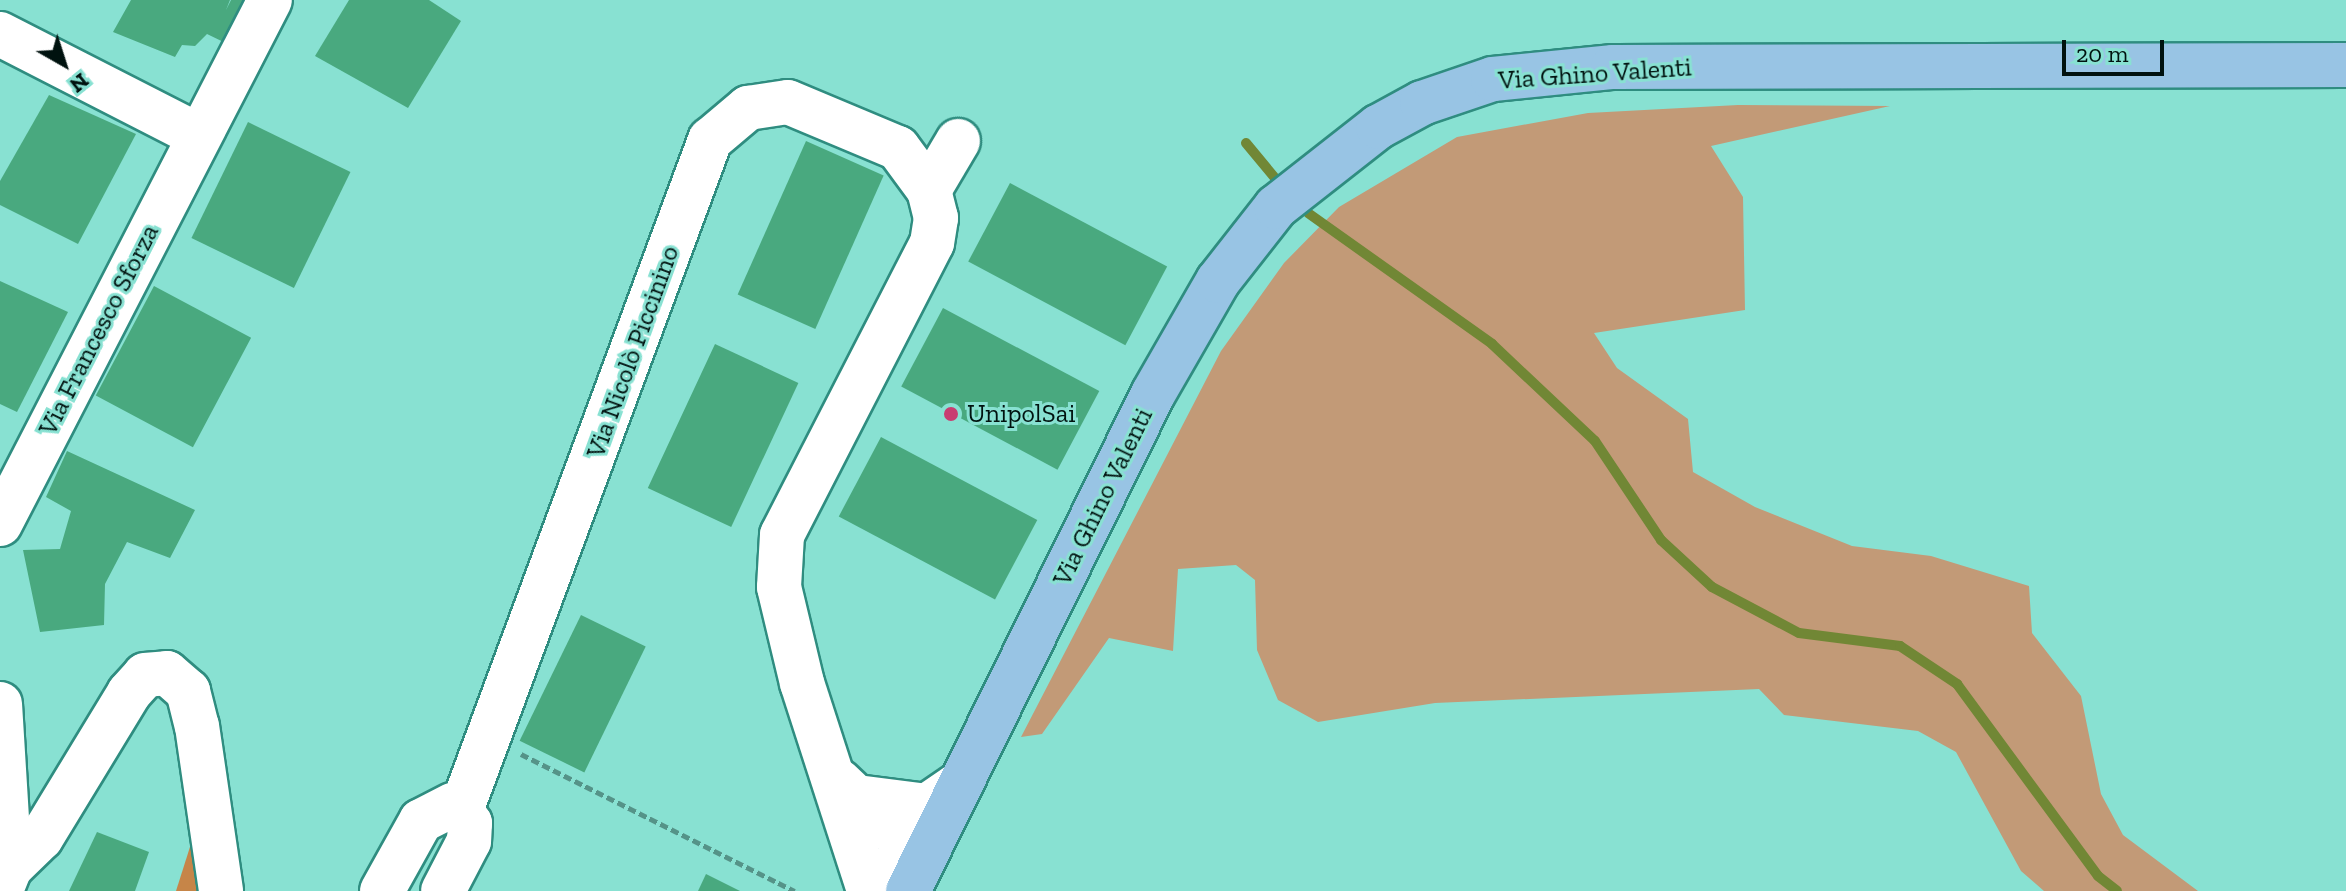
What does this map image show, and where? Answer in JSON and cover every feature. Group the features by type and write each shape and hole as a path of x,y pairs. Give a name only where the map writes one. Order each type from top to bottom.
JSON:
{"main road":[{"name":"Via Ghino Valenti","path":"912,882 1153,394 1218,281 1298,186 1422,103 1493,79 1613,67 2346,65"}],"street":[{"name":"Via Francesco Sforza","path":"0,524 197,135 270,0"},
{"path":"0,34 197,135"},
{"name":"Via Nicolò Piccinino","path":"443,891 469,841 462,808 710,140 748,108 788,102 898,148 929,190 936,218 932,243 782,535 779,587 802,683 848,789"},
{"path":"929,190 958,141"},
{"path":"5,880 41,838 129,693 145,675 167,673 188,691 221,891"},
{"path":"0,704 5,880"},
{"path":"848,789 927,806 962,782"},
{"path":"848,789 850,846 869,891"},
{"path":"848,789 911,849 912,882 881,868 850,846"},
{"path":"382,891 421,821 438,808 462,808"}],"path":[{"path":"510,748 795,891"}],"shaded area":[{"path":"1738,105 1890,106 1711,146 1743,197 1745,310 1594,333 1617,368 1688,419 1693,472 1755,507 1852,546 1931,556 2029,586 2032,633 2081,696 2101,794 2123,835 2198,891 2044,891 2021,871 1956,752 1918,731 1784,715 1759,689 1435,703 1318,722 1278,700 1257,650 1255,580 1236,565 1178,569 1173,651 1109,638 1042,734 1021,737 1221,351 1284,263 1339,207 1457,137 1588,113"},
{"path":"196,828 207,891 176,891"}],"building":[{"path":"131,0 230,0 226,10 231,0 261,0 238,49 207,34 195,46 182,45 175,57 113,32"},
{"path":"349,0 429,0 461,21 408,108 315,56"},
{"path":"49,95 136,134 78,244 0,205 0,181"},
{"path":"248,122 350,172 294,288 191,238"},
{"path":"806,141 884,176 815,329 738,294"},
{"path":"1010,183 1167,267 1125,345 968,262"},
{"path":"0,281 68,312 17,412 0,404"},
{"path":"154,286 251,338 193,447 96,395"},
{"path":"943,308 1099,391 1057,470 901,387"},
{"path":"715,344 798,383 731,527 648,488"},
{"path":"881,437 1037,520 995,600 839,516"},
{"path":"67,451 195,510 170,558 127,542 105,584 104,625 40,632 23,550 60,549 71,511 46,497"},
{"path":"581,615 646,647 584,772 520,741"},
{"path":"97,832 149,852 135,891 69,891"},
{"path":"706,874 740,891 698,891"}],"waterway":[{"path":"1246,143 1275,178"},
{"path":"1308,213 1492,344 1595,441 1661,540 1712,587 1799,633 1900,646 1957,684 2098,876 2117,891"}],"place":[{"name":"UnipolSai","path":"951,414"}]}
